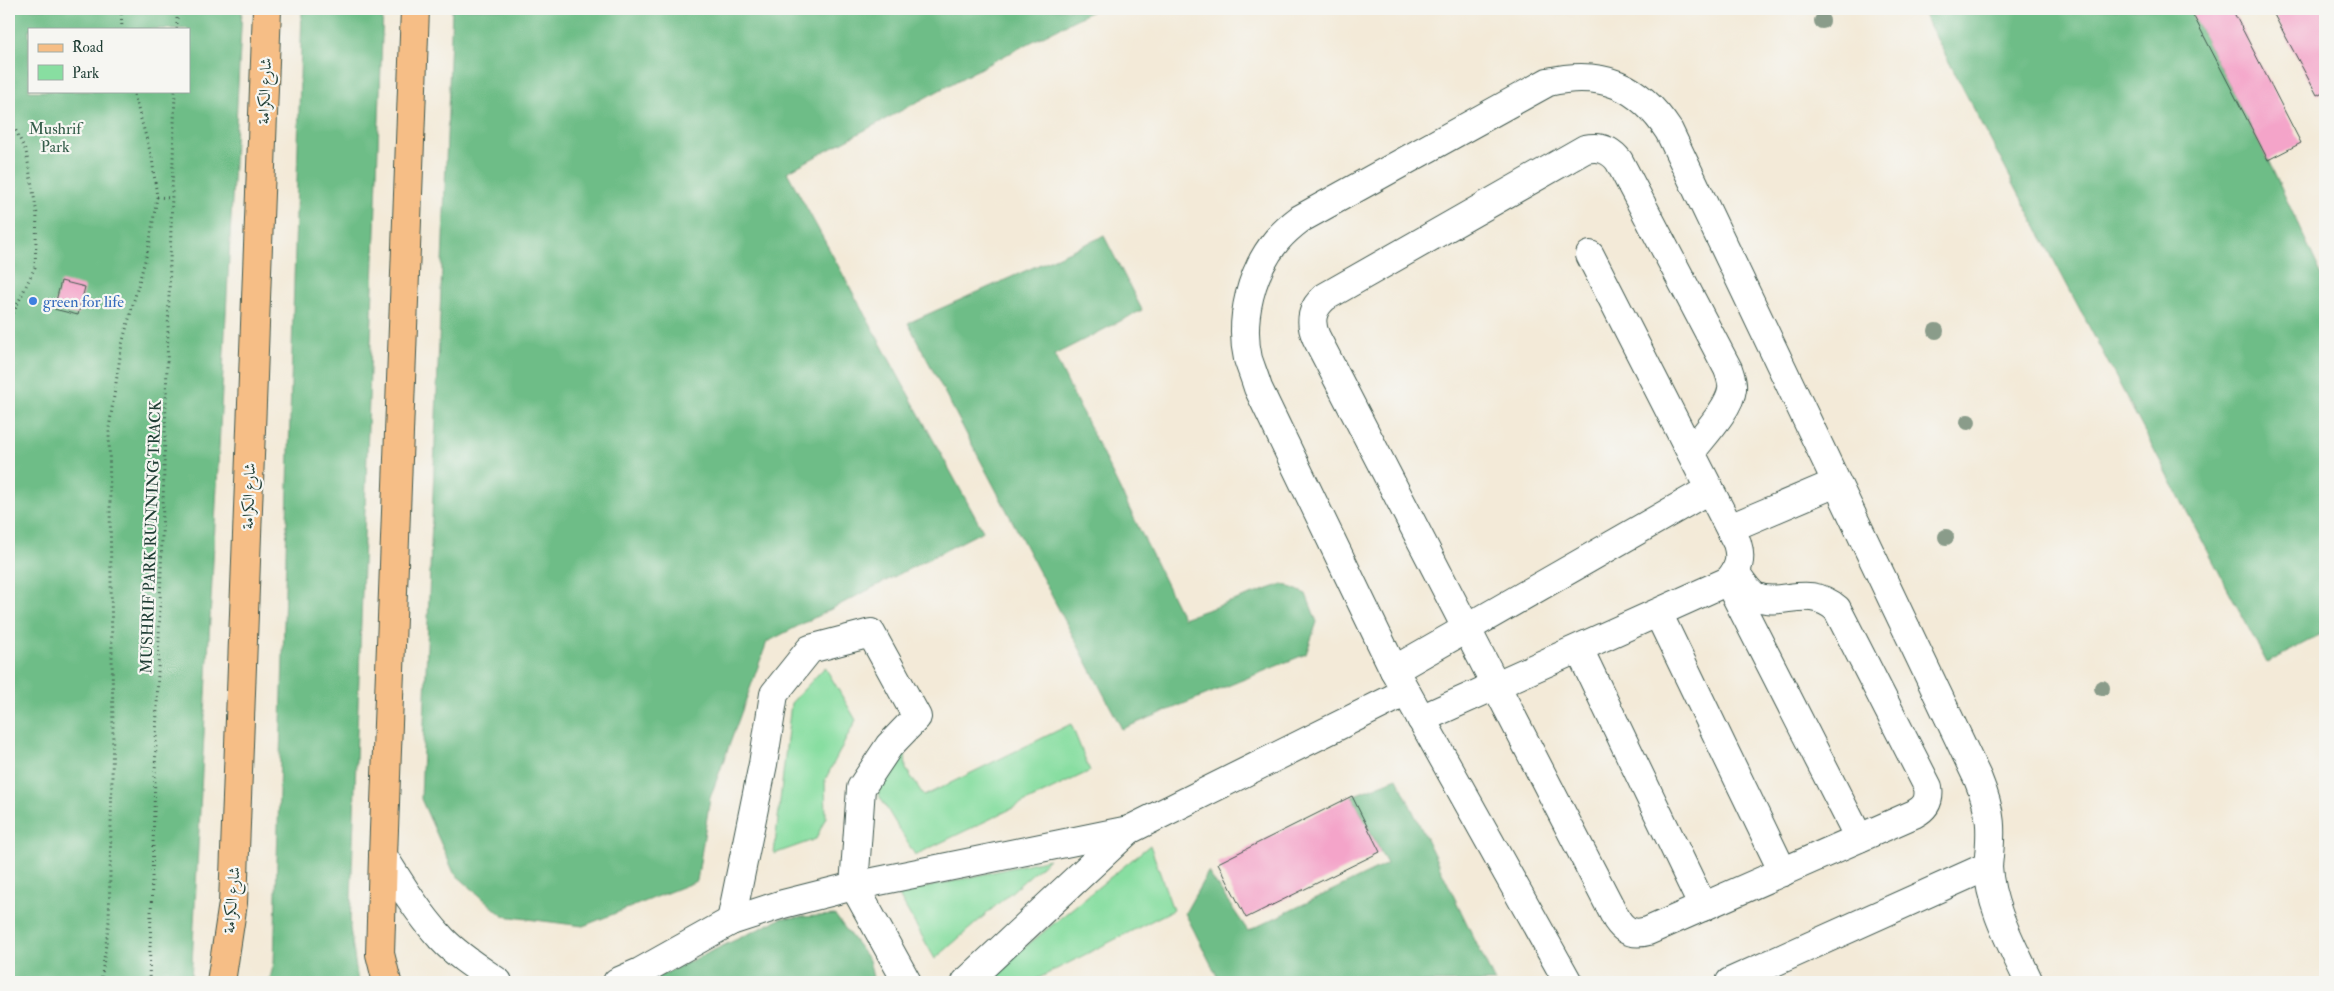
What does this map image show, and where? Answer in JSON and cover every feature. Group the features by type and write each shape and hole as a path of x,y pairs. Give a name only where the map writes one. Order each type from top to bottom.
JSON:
{"main road":[{"name":"شارع الكرامة","path":"221,982 233,903 267,9"},
{"path":"387,982 380,954 415,9"}],"lane":[{"path":"1568,982 1400,681 1258,388 1247,350 1245,326 1249,296 1260,266 1277,240 1300,218 1548,82 1582,77 1608,80 1626,88 1644,100 1658,114 1669,132 1986,800 1991,822 1988,866 1989,886 1995,905 2028,982"},
{"path":"1691,452 1725,408 1732,389 1732,379 1619,161 1608,150 1600,147 1584,149 1325,296 1314,311 1312,329 1465,629 1622,928 1630,932 1640,934 1703,907 1921,810 1927,803 1928,787 1836,609 1829,602 1811,597 1761,598 1750,592 1732,576"},
{"path":"1421,720 1579,649 1732,576 1739,563 1740,552 1730,528 1590,255"},
{"path":"1730,528 1836,483"},
{"path":"966,982 1129,830 1400,681 1465,629 1710,489"},
{"path":"1732,576 1859,838"},
{"path":"1658,612 1783,872"},
{"path":"731,921 763,764 774,694 810,650 871,633 917,718 888,746 861,788 854,886 907,982"},
{"path":"1579,649 1703,907"},
{"path":"617,982 640,972 731,921 783,904 854,886 1129,830"},
{"path":"383,856 413,902 443,940 473,966 498,982"},
{"path":"1730,982 1988,866"}],"path":[{"path":"121,9 122,28"},
{"path":"177,9 177,28"},
{"path":"101,982 109,921 114,729 109,428 122,344 149,246 157,197 152,158 133,92"},
{"name":"MUSHRIF PARK RUNNING TRACK","path":"149,982 175,92"},
{"path":"9,117 26,151 37,214 35,267 9,322"},
{"path":"157,197 172,198"}],"green space":[{"name":"Mushrif Park","path":"9,9 242,9 191,982 9,982"},
{"path":"302,9 383,9 350,928 358,982 269,982 274,963"},
{"path":"452,9 1096,9 990,63 787,172 983,531 767,642 710,798 697,881 583,926 503,916 454,873 421,799"},
{"path":"1921,9 2190,9 2268,160 2325,282 2325,632 2267,663"},
{"path":"1104,236 1142,310 1054,355 1183,618 1283,584 1306,594 1317,622 1306,654 1122,729 908,323"},
{"path":"825,667 856,720 825,780 826,817 816,839 774,854 791,703"},
{"path":"1071,724 1090,771 915,855 878,794 884,768 905,751 906,769 924,796"},
{"path":"1397,778 1495,982 1220,982 1185,913 1208,872 1248,931 1387,864 1352,796"},
{"path":"1150,845 1173,910 1031,982 982,982"},
{"path":"1049,859 935,959 898,894"},
{"path":"835,915 869,960 874,982 646,982 782,918"}],"building":[{"path":"2190,9 2232,9 2301,143 2268,160"},
{"path":"2271,9 2325,9 2325,91 2317,95"},
{"path":"61,281 85,287 78,315 54,309"},
{"path":"1352,796 1380,852 1246,918 1218,863"}],"place":[{"name":"green for life","path":"33,301"}]}
